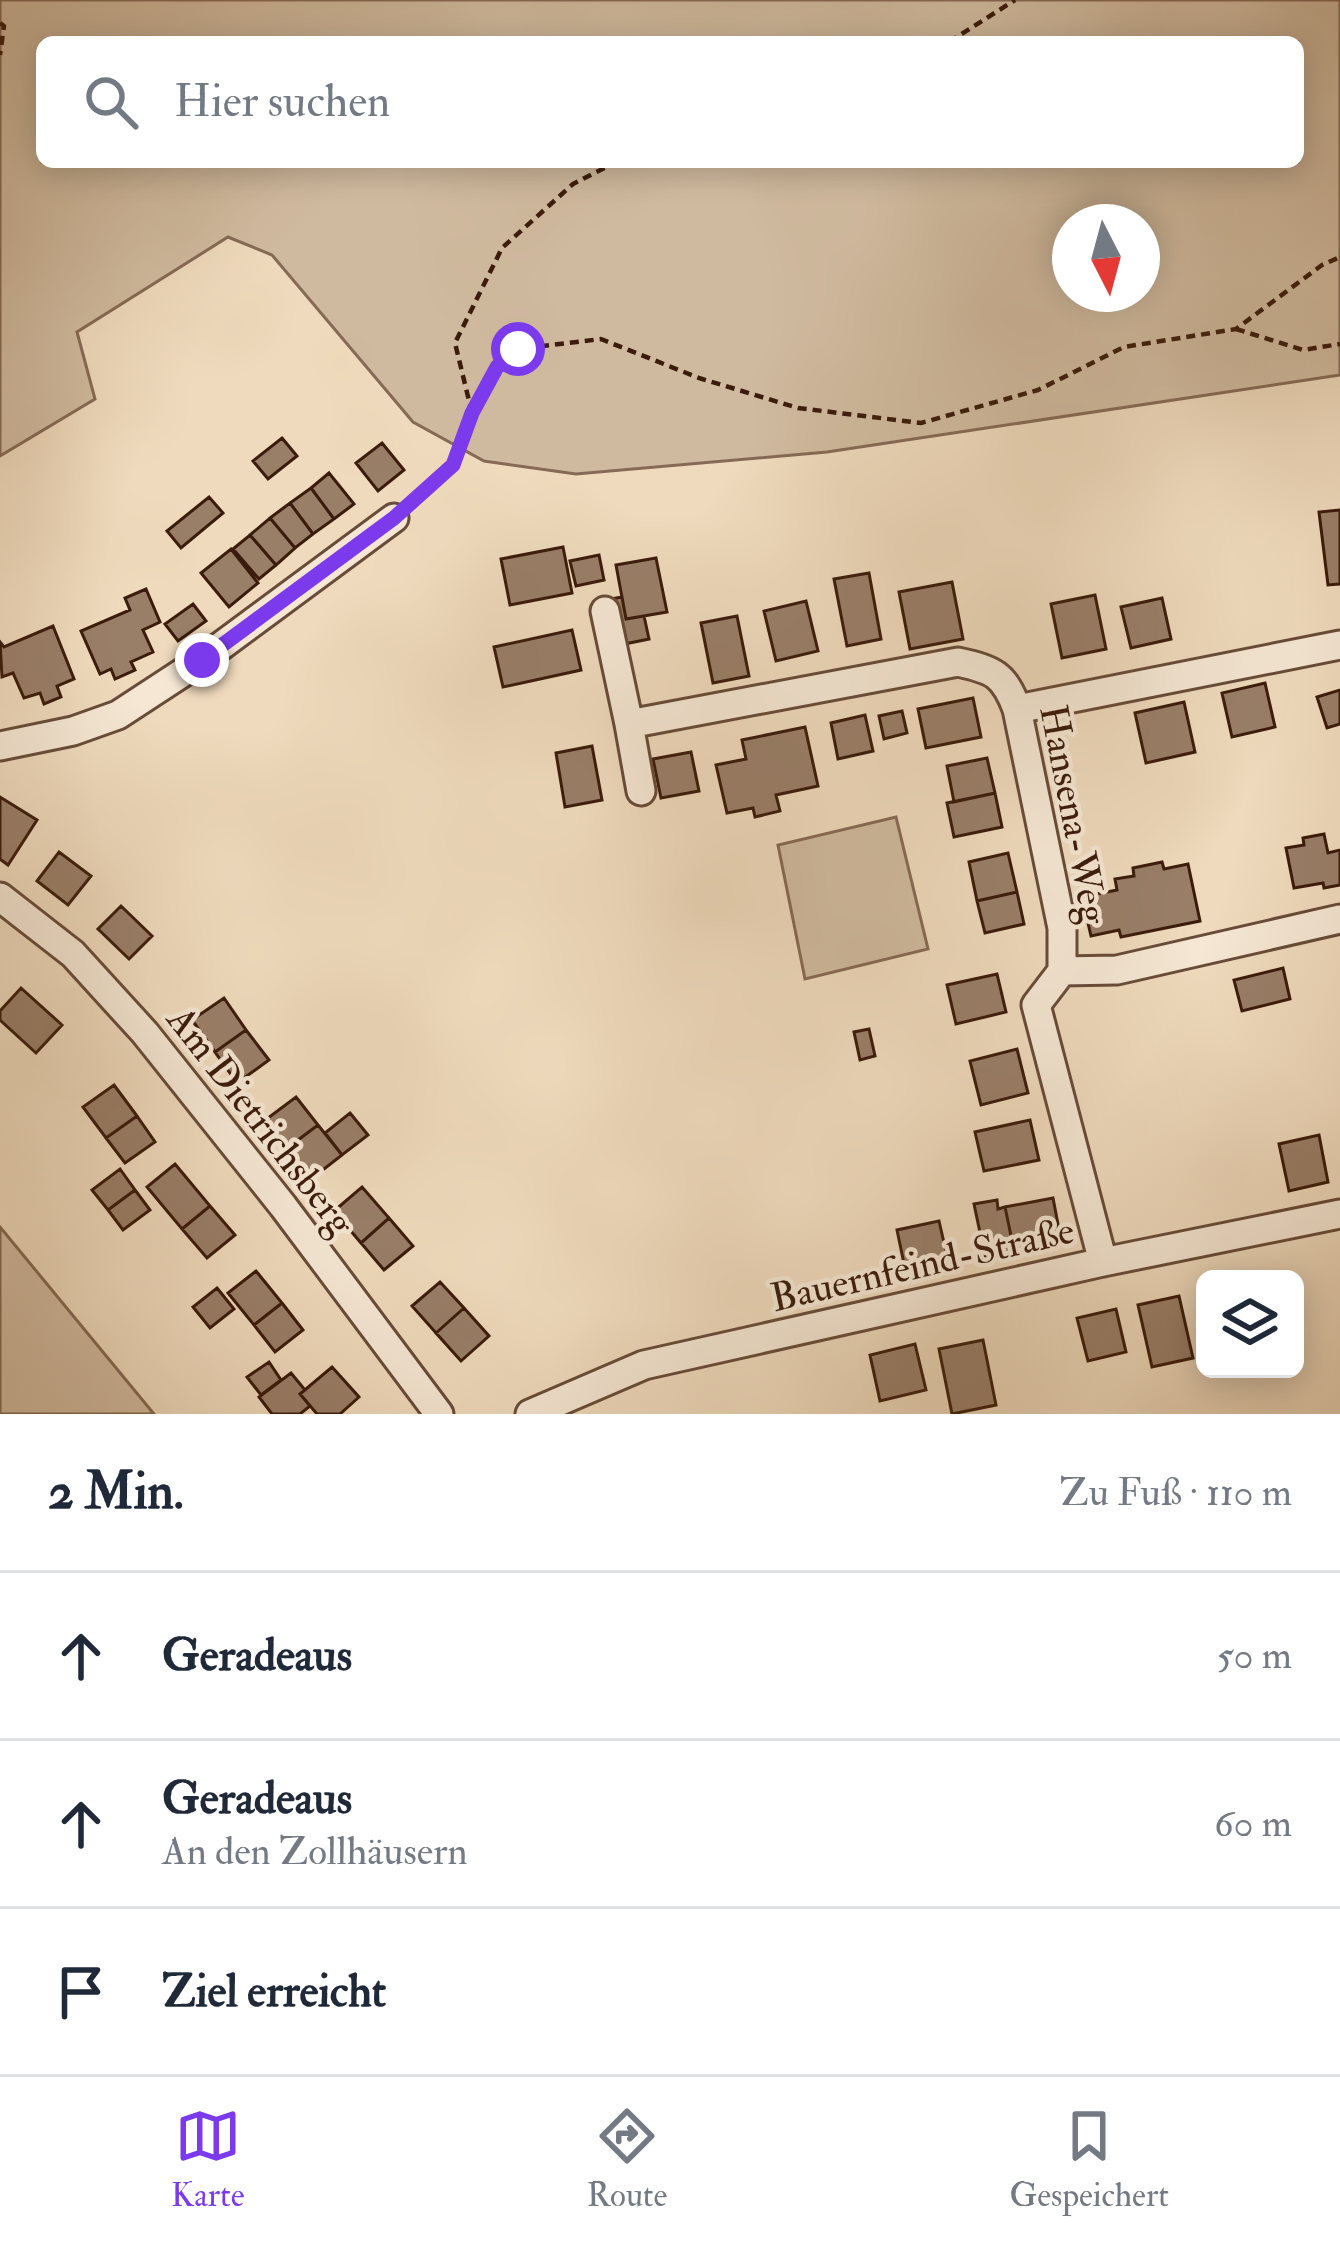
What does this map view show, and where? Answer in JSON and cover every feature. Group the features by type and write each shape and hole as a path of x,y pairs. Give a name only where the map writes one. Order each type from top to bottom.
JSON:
{"street":[{"path":"0,746 73,731 118,715 202,660 394,518"},
{"path":"605,611 641,791"},
{"path":"1017,709 1340,645"},
{"name":"Hansena-Weg","path":"628,724 958,662 984,668 1007,682 1017,709 1062,928 1062,971 1036,1005 1103,1262"},
{"name":"Am Dietrichsberg","path":"0,897 73,954 145,1033 439,1414"},
{"path":"1062,971 1118,970 1340,919"},
{"name":"Bauernfeind-Straße","path":"530,1414 644,1366 1103,1262 1340,1214"}],"path":[{"path":"959,36 1016,0"},
{"path":"0,23 4,26 0,55"},
{"path":"472,413 455,343 502,248 573,184 604,168"},
{"path":"1236,329 1322,265 1340,257"},
{"path":"394,518 453,465 472,413 497,367 518,349 601,339 699,379 798,408 921,423 1037,390 1124,347 1236,329 1303,350 1340,344"}],"shaded area":[{"path":"0,0 1340,0 1340,375 827,452 576,474 484,461 413,422 272,255 228,237 77,332 95,399 0,456"},
{"path":"896,817 928,949 805,979 778,845"},
{"path":"0,1227 154,1414 0,1414"}],"building":[{"path":"282,438 297,456 268,479 253,461"},
{"path":"382,443 404,470 378,491 356,463"},
{"path":"329,473 354,504 334,519 311,488"},
{"path":"311,488 334,519 313,534 290,503"},
{"path":"209,497 223,513 181,548 167,531"},
{"path":"290,503 313,534 295,548 270,518"},
{"path":"1340,510 1340,584 1328,585 1319,512"},
{"path":"270,518 295,548 276,565 250,535"},
{"path":"250,535 276,565 259,579 233,549"},
{"path":"563,547 572,593 510,605 501,559"},
{"path":"231,549 258,583 229,607 201,573"},
{"path":"599,555 604,580 576,586 570,561"},
{"path":"656,558 667,612 626,619 616,565"},
{"path":"869,573 881,639 847,646 834,579"},
{"path":"952,582 963,639 910,649 899,592"},
{"path":"146,589 160,622 143,630 153,652 131,662 135,670 115,679 111,669 100,674 81,631 130,610 125,598"},
{"path":"1095,595 1106,649 1062,658 1051,604"},
{"path":"622,597 626,619 644,616 649,639 620,645 611,599"},
{"path":"1162,598 1171,639 1131,648 1121,607"},
{"path":"806,601 818,651 776,661 764,611"},
{"path":"193,604 206,621 178,641 165,624"},
{"path":"737,616 749,676 713,683 701,623"},
{"path":"53,626 74,679 57,686 61,697 44,704 40,693 24,698 13,673 2,677 0,642 4,647"},
{"path":"572,630 581,670 503,687 494,647"},
{"path":"1265,683 1275,727 1232,737 1222,693"},
{"path":"1340,690 1340,724 1327,728 1317,697"},
{"path":"973,698 981,737 926,748 918,709"},
{"path":"1184,702 1195,752 1146,763 1135,713"},
{"path":"902,711 907,733 884,739 879,716"},
{"path":"865,715 873,751 838,759 831,723"},
{"path":"805,727 818,786 776,795 780,811 755,817 753,808 727,813 716,765 746,759 742,740"},
{"path":"592,746 602,800 565,807 556,753"},
{"path":"691,752 699,791 661,798 653,759"},
{"path":"987,758 995,793 954,802 947,766"},
{"path":"995,793 1002,827 954,837 947,803"},
{"path":"0,797 37,820 8,865 0,859"},
{"path":"1324,834 1328,853 1340,850 1340,885 1294,888 1286,848"},
{"path":"59,852 91,876 68,905 37,881"},
{"path":"1008,853 1017,892 977,901 969,862"},
{"path":"1162,862 1164,869 1188,864 1200,921 1121,937 1119,930 1091,936 1082,897 1117,890 1115,879 1134,876 1133,868"},
{"path":"1017,892 1024,924 985,933 977,901"},
{"path":"121,906 152,936 129,959 98,929"},
{"path":"1283,968 1290,999 1242,1011 1234,980"},
{"path":"997,974 1006,1012 956,1024 947,985"},
{"path":"21,988 62,1025 36,1053 0,1020 0,1011"},
{"path":"224,998 246,1030 215,1052 192,1020"},
{"path":"869,1029 875,1056 860,1060 854,1032"},
{"path":"246,1030 269,1060 237,1083 215,1052"},
{"path":"1017,1049 1028,1093 981,1105 970,1061"},
{"path":"114,1085 137,1116 106,1138 83,1107"},
{"path":"296,1097 318,1125 286,1149 264,1121"},
{"path":"350,1113 368,1135 342,1155 325,1133"},
{"path":"137,1116 155,1142 125,1163 106,1138"},
{"path":"1030,1120 1039,1160 984,1171 975,1132"},
{"path":"318,1125 342,1155 310,1180 286,1149"},
{"path":"1319,1135 1328,1182 1289,1191 1279,1144"},
{"path":"175,1164 210,1206 182,1229 147,1187"},
{"path":"120,1169 135,1190 108,1210 92,1190"},
{"path":"362,1187 389,1218 361,1243 334,1211"},
{"path":"135,1190 150,1210 123,1230 108,1210"},
{"path":"1053,1198 1062,1245 1015,1255 1005,1207"},
{"path":"997,1200 998,1209 1005,1207 1015,1255 986,1261 974,1204"},
{"path":"210,1206 235,1235 207,1258 182,1229"},
{"path":"389,1218 413,1246 384,1270 361,1243"},
{"path":"939,1221 950,1269 907,1278 897,1230"},
{"path":"256,1271 282,1303 254,1325 228,1293"},
{"path":"440,1282 464,1308 436,1333 412,1306"},
{"path":"217,1288 234,1309 210,1328 193,1307"},
{"path":"1179,1296 1193,1358 1152,1367 1138,1305"},
{"path":"282,1303 303,1330 275,1352 254,1325"},
{"path":"464,1308 489,1336 461,1361 436,1333"},
{"path":"1116,1309 1126,1352 1088,1361 1077,1318"},
{"path":"983,1340 996,1405 952,1414 939,1349"},
{"path":"915,1344 926,1390 880,1401 870,1355"},
{"path":"269,1362 281,1380 261,1395 247,1377"},
{"path":"332,1367 359,1397 340,1414 317,1414 300,1394"},
{"path":"291,1373 305,1390 300,1394 310,1406 300,1414 272,1414 259,1397"}],"route":[{"path":"202,660 394,518 453,465 472,413 497,367 518,349"}]}
